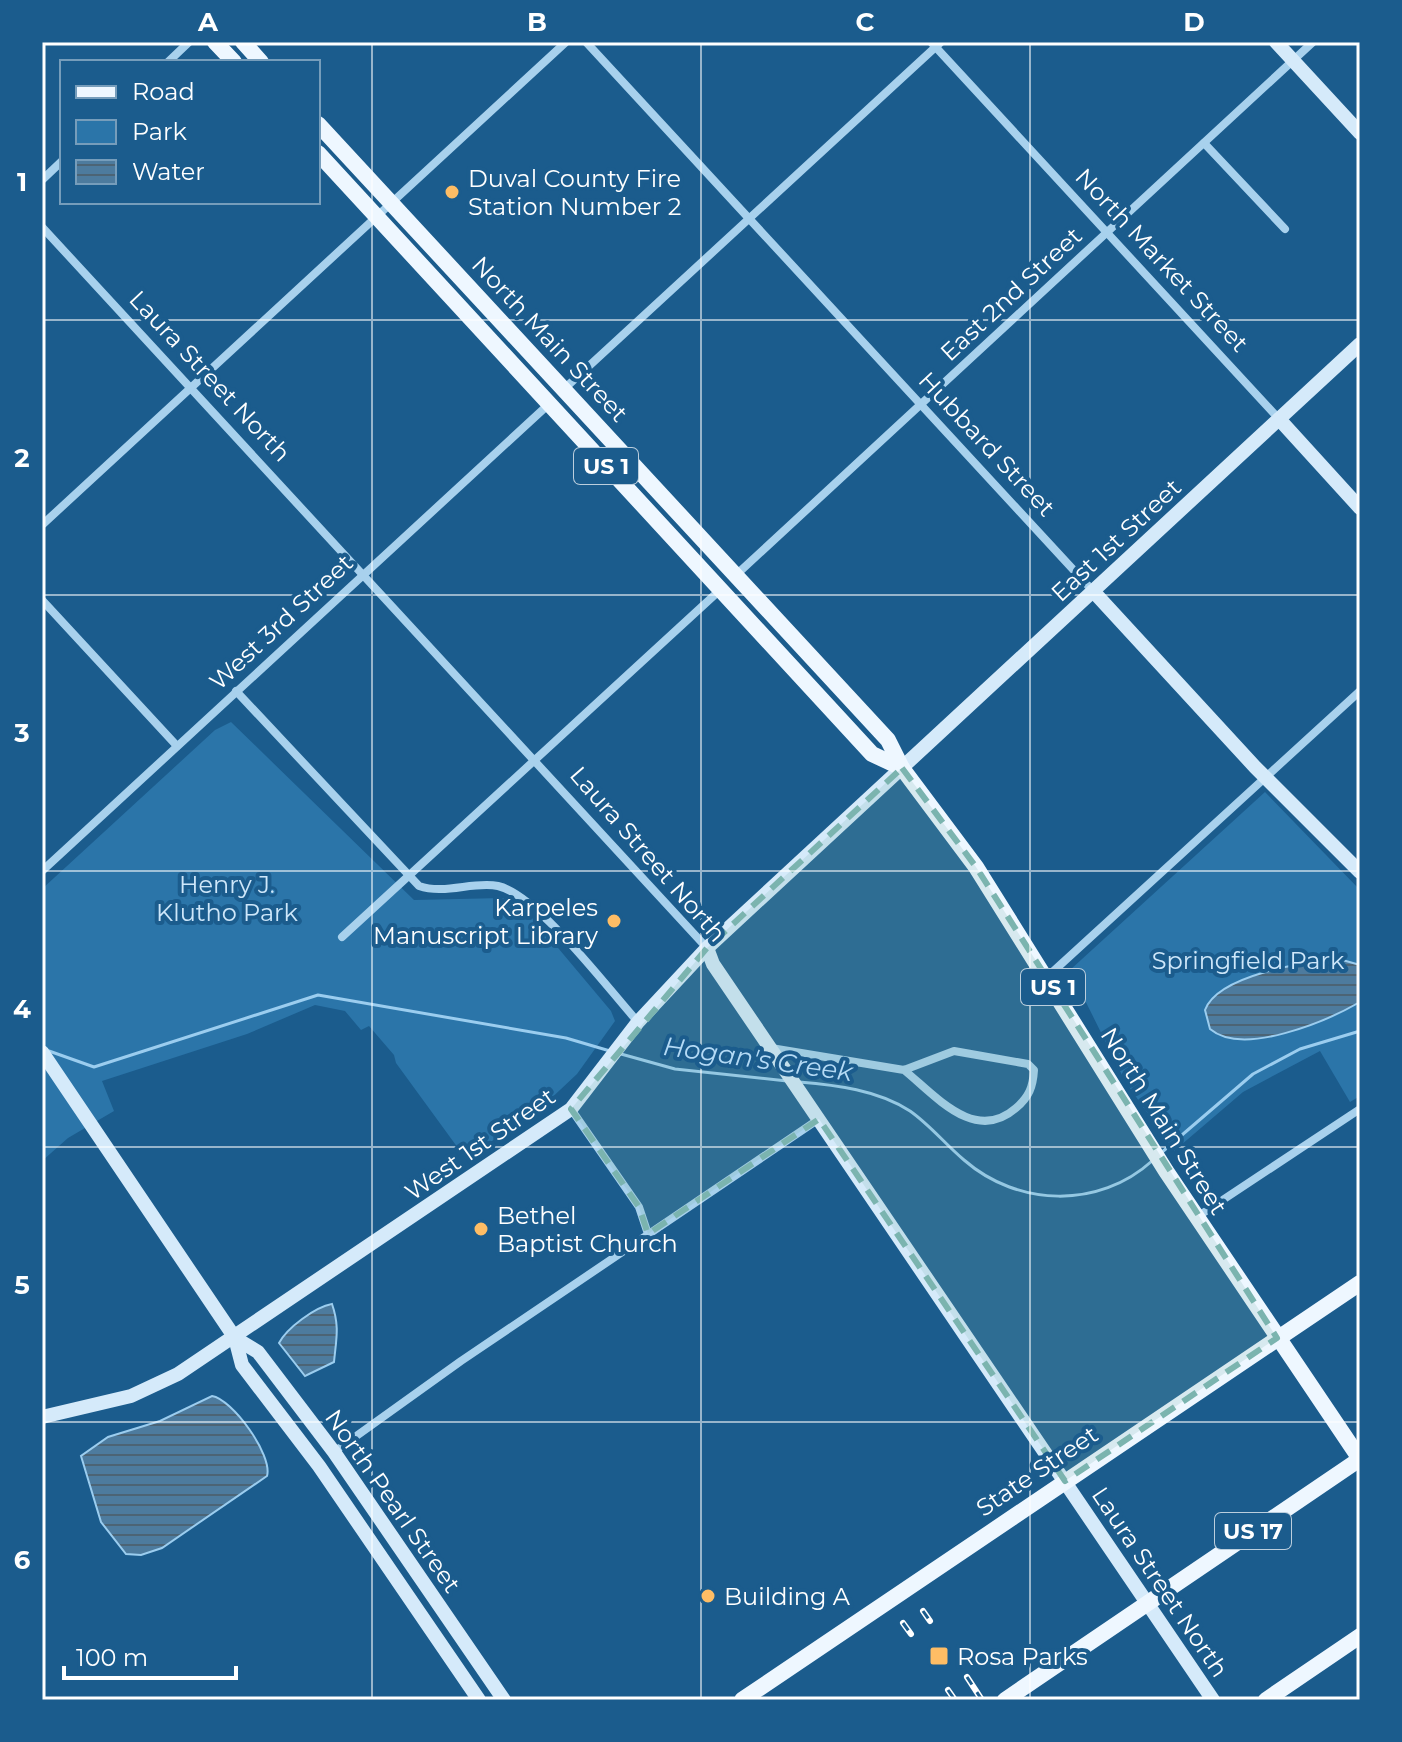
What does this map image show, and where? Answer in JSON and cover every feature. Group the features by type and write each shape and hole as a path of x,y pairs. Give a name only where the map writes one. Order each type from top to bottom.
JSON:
{"main road":[{"path":"215,42 232,60"},
{"path":"243,42 259,60"},
{"name":"North Main Street","path":"320,126 888,740 902,768 976,867 1047,977 1166,1171 1360,1459"},
{"name":"North Main Street","path":"320,155 872,754 902,768"},
{"name":"State Street","path":"742,1700 1360,1283"},
{"name":"US 17","path":"1005,1700 1360,1459"},
{"path":"1266,1700 1360,1636"}],"street":[{"path":"170,60 189,42"},
{"path":"42,525 566,42"},
{"name":"Hubbard Street","path":"586,42 1093,591 1360,872"},
{"path":"1276,42 1360,133"},
{"name":"East 2nd Street","path":"736,575 1313,42"},
{"path":"564,390 935,44"},
{"name":"North Market Street","path":"935,44 1360,508"},
{"path":"1204,143 1285,229"},
{"path":"42,180 60,163"},
{"name":"Laura Street North","path":"42,227 707,948 713,964 1213,1700"},
{"name":"East 1st Street","path":"902,768 1360,344"},
{"name":"West 3rd Street","path":"42,871 549,404"},
{"path":"342,937 721,589"},
{"path":"42,600 177,746"},
{"path":"236,691 408,877 430,890 495,885 514,891 540,913 638,1022"},
{"path":"1047,977 1360,691"},
{"name":"West 1st Street","path":"42,1417 131,1396 178,1374 571,1109 638,1022 707,948 902,768"},
{"path":"771,1048 904,1070 968,1121 986,1122 1007,1116 1029,1097 1034,1080 1034,1070 1028,1064 954,1051 904,1070"},
{"name":"North Pearl Street","path":"42,1052 235,1338 242,1365 319,1466 479,1700"},
{"path":"571,1109 639,1207 648,1234"},
{"path":"1197,1218 1360,1109"},
{"path":"334,1452 819,1119"},
{"name":"North Pearl Street","path":"235,1338 258,1352 334,1452 504,1700"}],"highlighted area":[{"path":"902,768 976,867 1277,1338 1065,1481 819,1119 648,1234 639,1207 571,1109 707,948"}],"green space":[{"name":"Henry J. Klutho Park","path":"231,722 414,900 503,898 527,911 611,1011 615,1021 577,1074 544,1105 466,1159 396,1063 394,1055 369,1026 361,1030 345,1011 315,1005 247,1034 102,1081 114,1111 68,1138 42,1161 42,889 215,730"},
{"name":"Springfield Park","path":"1265,792 1360,890 1360,1096 1350,1102 1320,1051 1243,1092 1174,1151 1125,1081 1070,970"}],"water":[{"path":"1339,959 1360,965 1360,1002 1307,1026 1263,1038 1225,1037 1210,1029 1205,1010 1213,998 1226,988 1264,972"},
{"path":"332,1304 337,1327 334,1362 305,1376 279,1343 302,1319"},
{"path":"212,1396 240,1417 258,1442 264,1455 267,1476 162,1548 141,1555 126,1554 101,1522 81,1456 108,1437 160,1421"}],"waterway":[{"name":"Hogan's Creek","path":"49,1051 94,1067 318,995 566,1038 610,1051"},
{"name":"Hogan's Creek","path":"1161,1153 1253,1074 1300,1049 1360,1031"},
{"name":"Hogan's Creek","path":"621,1054 675,1069 787,1081"},
{"name":"Hogan's Creek","path":"799,1082 856,1090 898,1104 917,1116 985,1176 1033,1194 1058,1196 1108,1188 1131,1177 1152,1161"}],"railway":[{"path":"923,1611 930,1621"},
{"path":"903,1623 911,1634"},
{"path":"967,1677 982,1700"},
{"path":"948,1690 955,1700"}],"place":[{"name":"Duval County Fire Station Number 2","path":"452,192"},
{"name":"Karpeles Manuscript Library","path":"614,921"},
{"name":"Bethel Baptist Church","path":"481,1229"},
{"name":"Building A","path":"708,1596"},
{"name":"Rosa Parks","path":"939,1656"}]}
